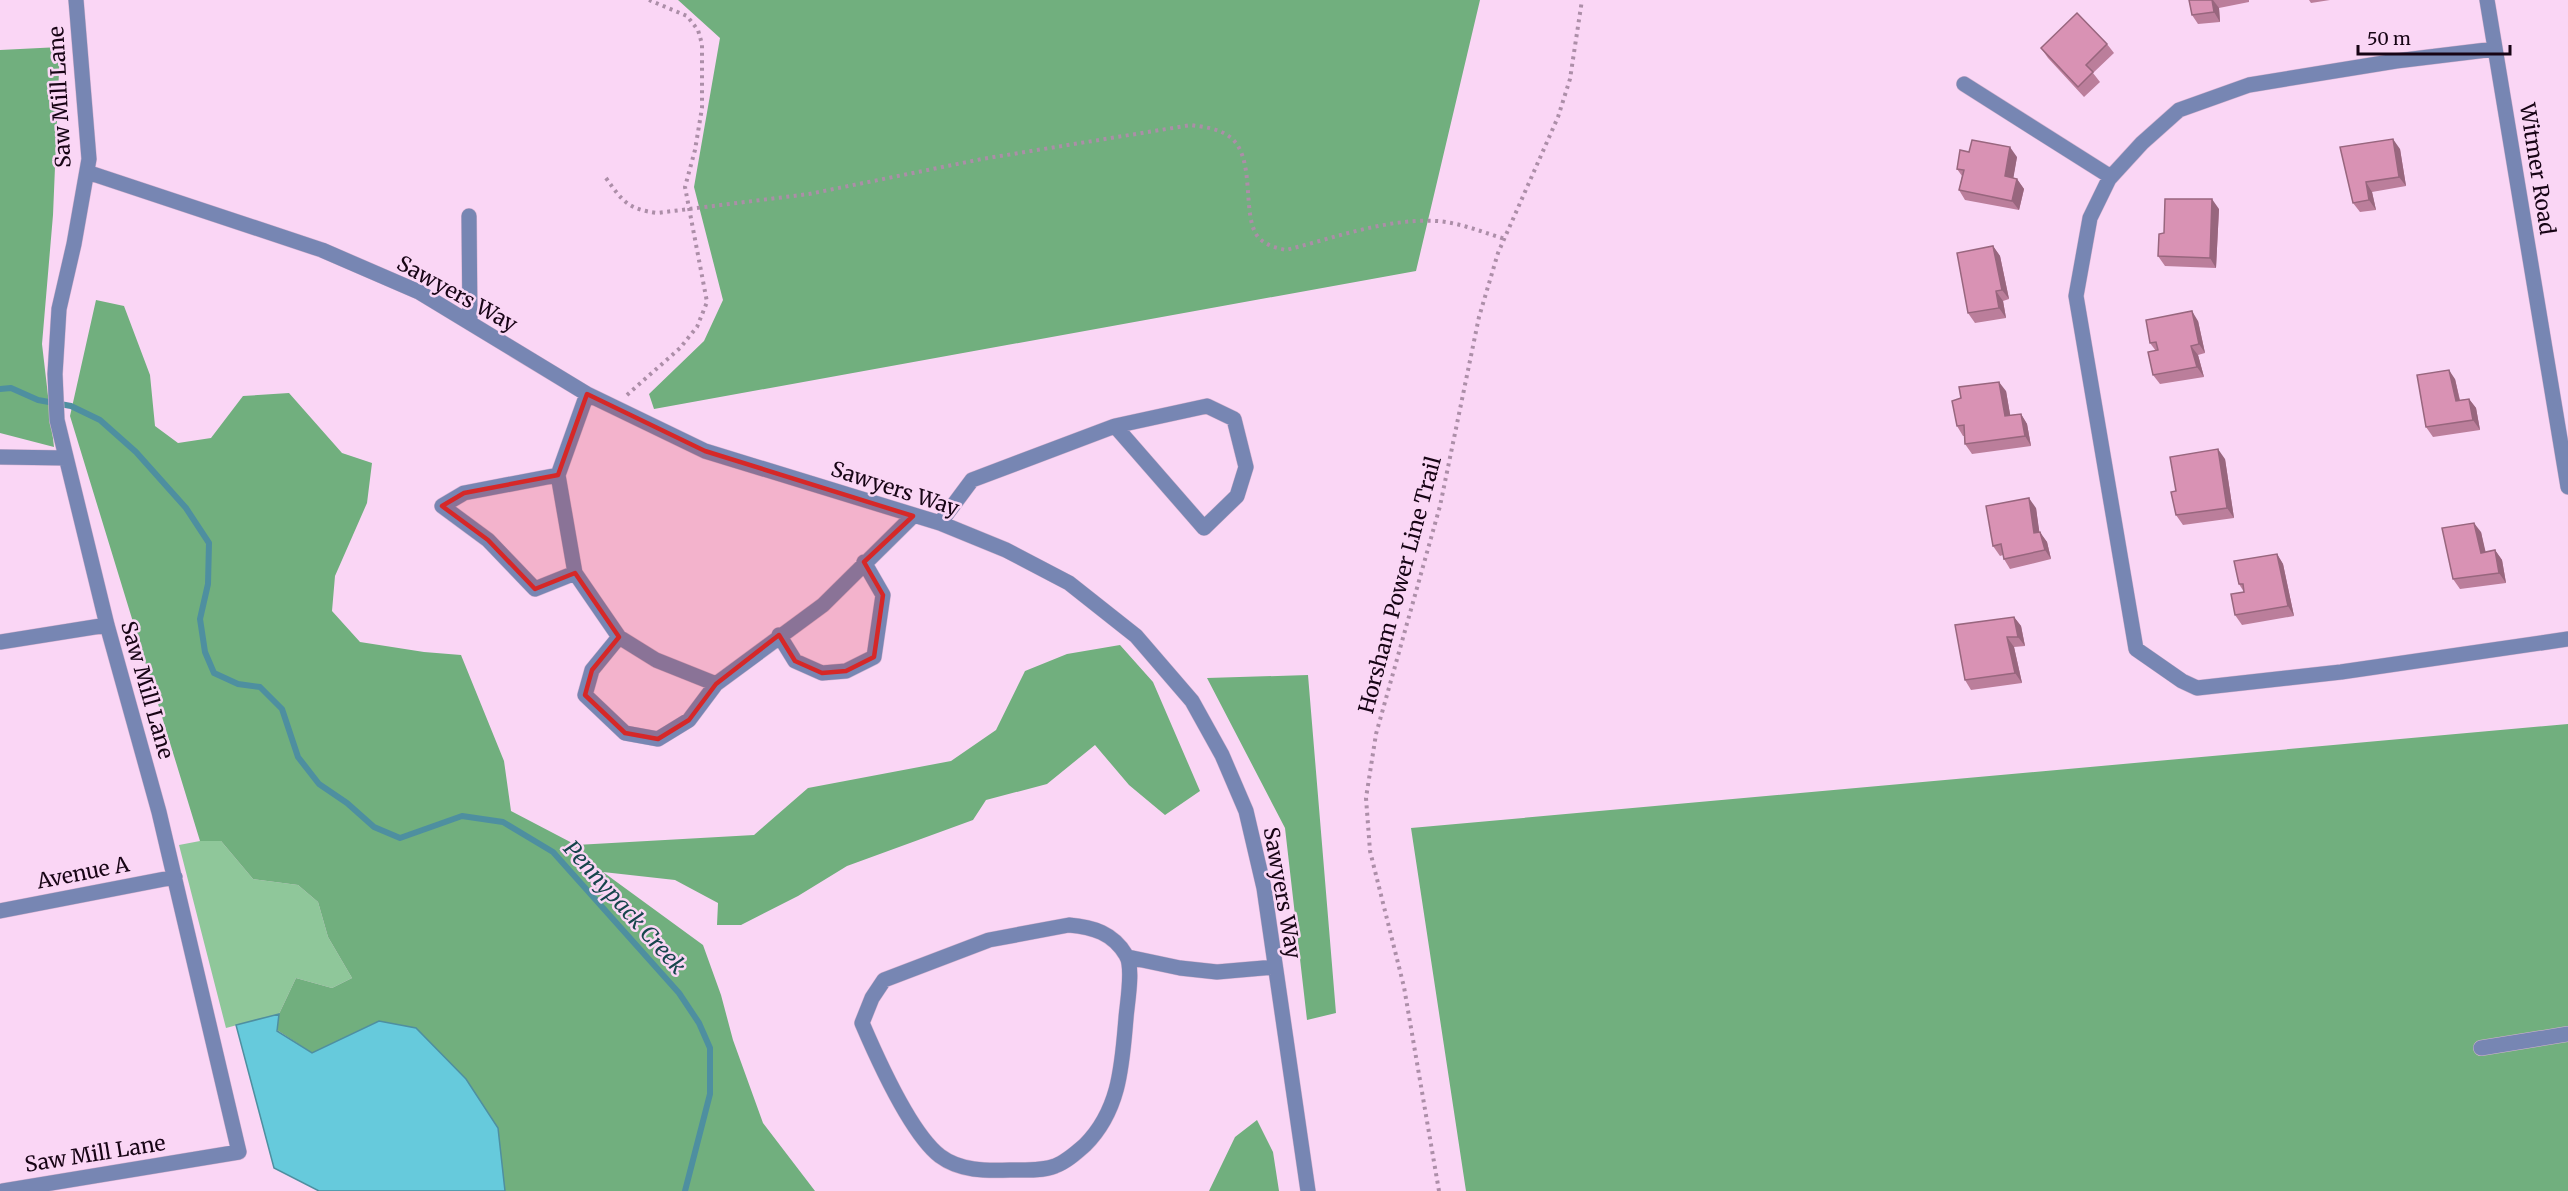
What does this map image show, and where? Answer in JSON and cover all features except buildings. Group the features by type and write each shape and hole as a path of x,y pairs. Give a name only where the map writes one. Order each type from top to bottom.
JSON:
{"street":[{"name":"Saw Mill Lane","path":"3,1191 239,1152 159,812 107,625 57,420 55,374 59,309 75,244 89,159 76,0"},
{"name":"Witmer Road","path":"2487,0 2568,487"},
{"path":"2495,49 2396,60 2249,85 2179,110 2142,142 2111,177 2090,218 2076,296 2136,648 2182,681 2197,688 2340,672 2568,639"},
{"path":"1964,84 2111,177"},
{"name":"Sawyers Way","path":"87,172 322,250 419,292 587,394 705,451 940,523 1006,550 1069,583 1136,636 1192,701 1222,754 1246,811 1264,888 1308,1191"},
{"path":"469,216 470,323"},
{"path":"587,394 558,475 575,573 619,637 656,660 717,684"},
{"path":"940,523 972,480 1115,426 1207,406 1234,419 1246,467 1237,496 1204,528 1115,426"},
{"path":"0,458 66,458"},
{"path":"558,475 464,493 442,506 488,540 535,589 575,573"},
{"path":"619,637 592,670 585,695 626,733 658,739 688,720 717,684 779,635 823,605 913,516"},
{"path":"779,635 795,661 822,673 846,671 874,657 883,595 864,562"},
{"path":"0,642 107,625"},
{"name":"Avenue A","path":"0,910 175,877"},
{"path":"1128,957 1129,985 1120,1078 1109,1113 1096,1134 1076,1154 1054,1167 987,1171 962,1167 940,1156 921,1137 876,1057 862,1023 872,998 884,980 989,940 1069,925 1093,927 1115,942 1128,957 1180,968 1217,972 1274,968"},
{"path":"2481,1048 2568,1034"}],"path":[{"path":"614,408 680,348 697,327 707,302 685,187 695,150 702,108 702,44 698,30 687,16 649,0"},
{"name":"Horsham Power Line Trail","path":"1440,1191 1404,987 1370,852 1366,798 1376,734 1440,506 1479,317 1505,239 1558,117 1570,79 1582,0"},
{"path":"606,178 623,202 638,210 657,213 809,194 982,159 1191,125 1213,129 1234,140 1245,167 1254,228 1259,238 1270,246 1286,250 1400,223 1436,221 1463,225 1505,239"}],"highlighted area":[{"path":"587,394 705,451 913,516 864,562 883,595 874,657 846,671 822,673 795,661 779,635 716,684 689,720 658,739 625,733 585,695 592,670 619,637 575,573 535,589 488,540 442,506 464,493 558,475"}],"green space":[{"path":"678,0 1480,0 1416,271 654,409 649,394 704,341 723,300 694,187 720,38"},
{"path":"60,47 53,215 42,344 54,447 0,433 0,50"},
{"path":"96,300 124,306 150,375 155,426 178,443 211,438 243,396 289,393 342,453 372,463 367,503 335,576 332,611 360,642 461,655 504,761 511,811 576,845 754,835 808,788 951,761 996,730 1025,671 1067,654 1120,645 1153,682 1200,791 1165,815 1129,785 1095,745 1047,784 986,800 973,820 847,866 798,896 741,925 717,925 718,903 675,880 603,872 703,945 721,995 733,1040 763,1123 815,1191 505,1191 502,1170 379,1021 312,1053 277,1030 279,1014 296,978 332,988 352,978 328,937 318,902 298,885 253,879 221,841 200,841 70,416"},
{"path":"1308,675 1336,1013 1307,1020 1285,828 1207,678"},
{"path":"2568,724 2568,1191 1466,1191 1411,828"},
{"path":"200,841 221,841 253,879 298,885 318,902 328,937 352,978 332,988 296,978 279,1014 226,1028 179,845"},
{"path":"1257,1120 1273,1152 1279,1191 1209,1191 1235,1137"}],"water":[{"path":"279,1014 277,1031 312,1053 379,1021 416,1028 466,1079 498,1128 505,1191 319,1191 274,1168 236,1025"}],"waterway":[{"name":"Pennypack Creek","path":"0,389 11,388 38,400 71,406 100,420 136,452 186,508 209,543 208,584 200,619 205,652 214,673 238,684 260,687 282,709 298,757 319,784 347,803 374,827 400,838 462,816 503,822 553,852 679,993 699,1023 710,1048 710,1094 685,1191"}]}
